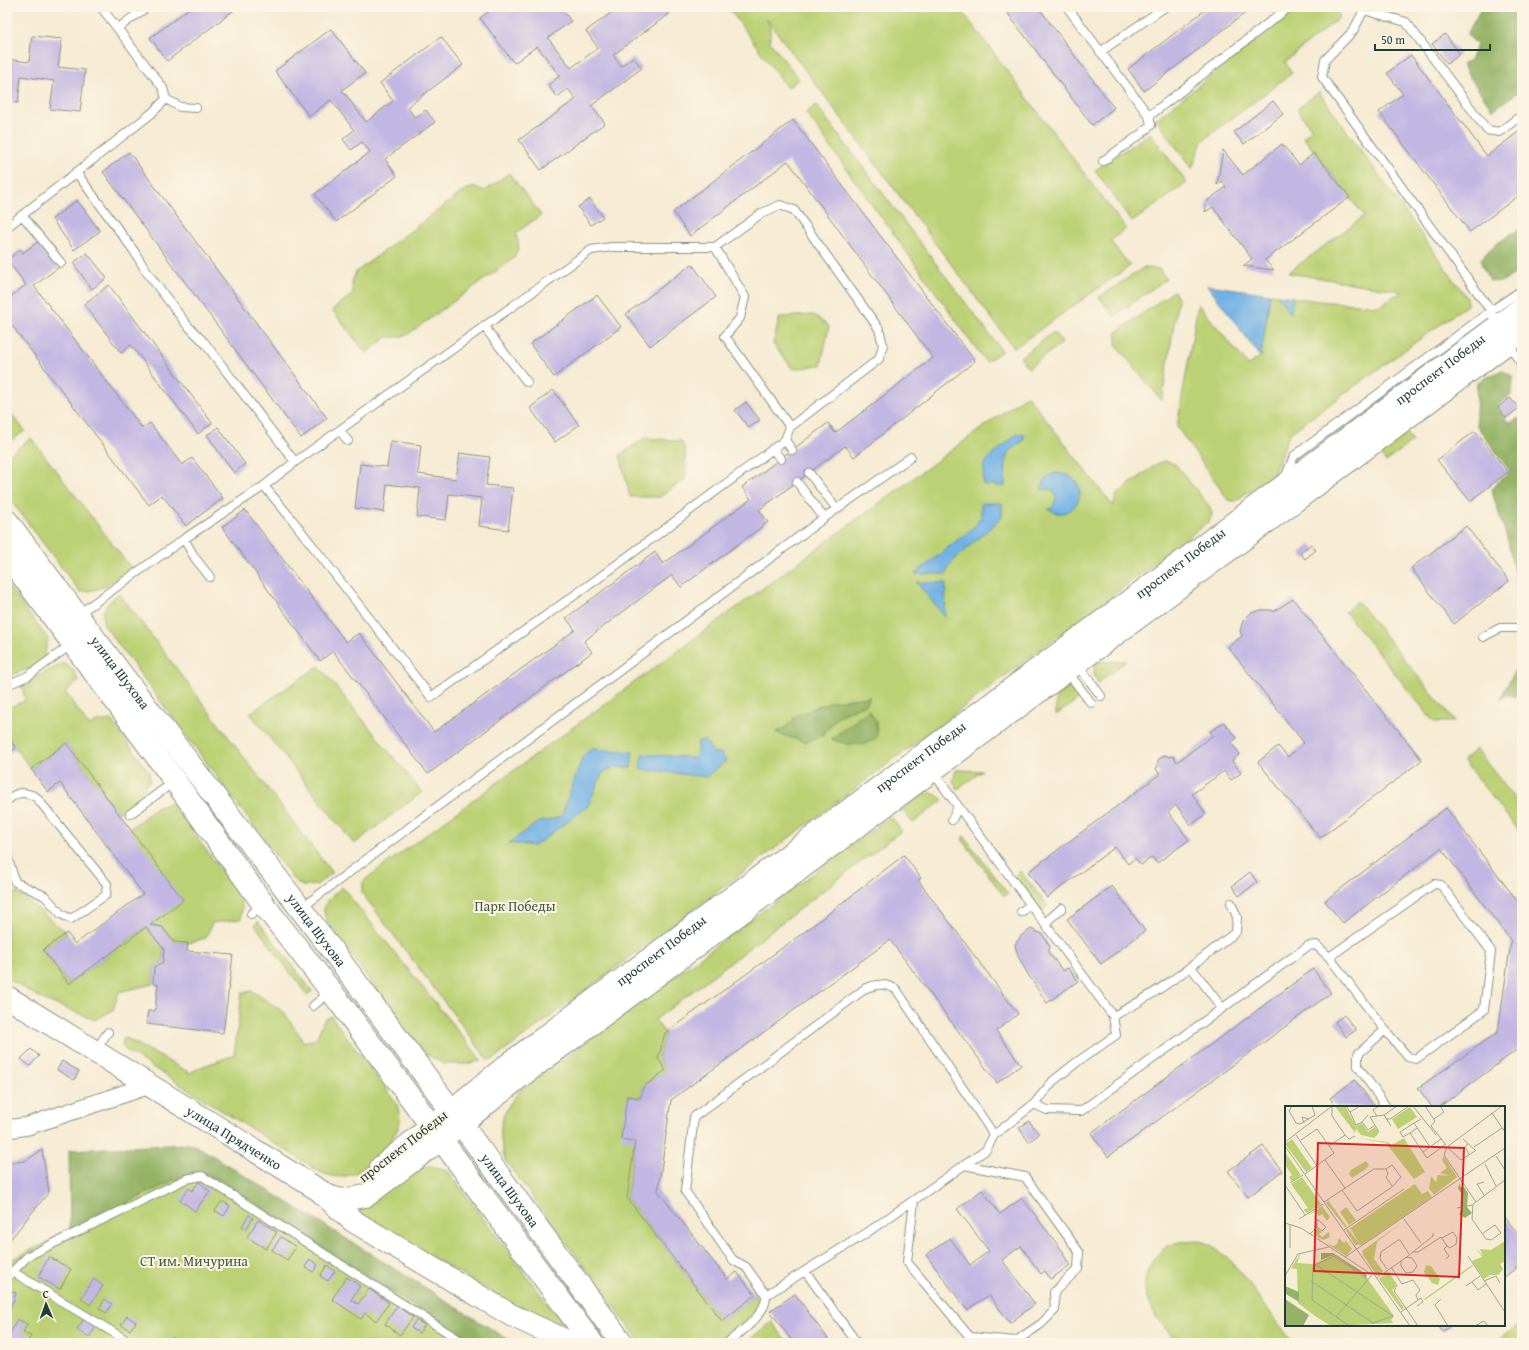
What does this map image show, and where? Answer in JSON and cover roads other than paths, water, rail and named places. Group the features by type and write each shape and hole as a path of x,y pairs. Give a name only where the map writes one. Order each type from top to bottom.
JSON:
{"main road":[{"name":"проспект Победы","path":"456,1117 520,1077 1071,666 1504,330 1522,308"},
{"name":"проспект Победы","path":"319,1191 330,1197 342,1200 366,1196 456,1117 516,1058 1281,488 1504,330"},
{"name":"улица Шухова","path":"7,521 76,615 193,767 456,1117 622,1343"},
{"name":"улица Шухова","path":"7,555 74,643 175,781 258,909 331,991 592,1343"},
{"path":"74,643 76,615"},
{"name":"улица Прядченко","path":"7,997 319,1191"},
{"path":"319,1191 353,1221 510,1315 570,1343"}],"street":[{"path":"7,1129 28,1126 150,1085"}],"lane":[{"path":"101,7 163,88 166,99 180,108 196,108"},
{"path":"118,28 146,7"},
{"path":"1067,7 1149,116 1151,125 1103,161"},
{"path":"1100,52 1165,7"},
{"path":"1149,116 1289,7"},
{"path":"1522,115 1499,132 1487,130 1406,22 1363,9 1353,31 1325,60 1322,77 1504,330 1522,365"},
{"path":"7,227 152,113 166,99"},
{"path":"76,172 134,251 146,271 187,325 204,342 295,462"},
{"path":"76,615 184,539 264,486 295,462 591,250 612,247 715,247 762,213 780,206 794,210 879,329 882,345 879,359 790,427 784,440 596,580 431,697 264,486"},
{"path":"22,215 61,263"},
{"path":"715,247 745,298 740,318 725,336 790,427"},
{"path":"1504,330 1522,290"},
{"path":"485,325 489,333 527,382"},
{"path":"1281,488 1294,456 1466,330 1504,330"},
{"path":"1466,330 1504,330"},
{"path":"340,431 348,441"},
{"path":"784,440 792,450"},
{"path":"772,449 780,459"},
{"path":"300,909 824,518 911,457"},
{"path":"809,473 837,509"},
{"path":"797,482 824,518"},
{"path":"184,539 195,558 210,577"},
{"path":"1483,637 1500,628 1522,628"},
{"path":"7,685 28,676 74,643"},
{"path":"1071,666 1101,696"},
{"path":"1071,666 1091,703"},
{"path":"766,1295 865,1234 986,1150 994,1134 1034,1104 1053,1081 1116,1035 1113,1016 931,770"},
{"path":"130,814 175,781"},
{"path":"7,801 13,795 27,792 36,797 107,884 106,895 71,919 61,914 45,896 15,882 7,855"},
{"path":"952,820 958,807"},
{"path":"7,888 15,882"},
{"path":"1034,1104 1047,1110 1081,1111 1308,946 1316,945 1329,957 1385,1030 1408,1057 1416,1059 1484,1010 1491,951 1441,885 1434,884 1329,957"},
{"path":"1113,1016 1127,1009 1191,967 1236,932 1237,917 1231,903"},
{"path":"1021,912 1030,905"},
{"path":"1045,923 1062,908"},
{"path":"1191,967 1222,1008"},
{"path":"728,1343 760,1313 767,1300 766,1295 746,1267 734,1260 685,1191 694,1117 866,988 879,984 888,985 896,989 994,1134"},
{"path":"314,1006 331,991"},
{"path":"1385,1030 1358,1054 1358,1066 1385,1106"},
{"path":"95,1052 108,1032"},
{"path":"914,1201 908,1262 970,1337 1016,1341 1041,1324 1055,1310 1054,1292 1078,1269 1078,1252 1026,1177 964,1165"},
{"path":"131,1343 10,1274 28,1256 186,1179 202,1176 464,1343"},
{"path":"805,1271 857,1343"}],"water":[{"path":"1207,285 1270,294 1261,357"},
{"path":"1278,295 1293,297 1291,314"},
{"path":"1017,434 1024,434 1024,440 1008,453 1006,460 1005,486 983,485 984,466 988,459"},
{"path":"1056,473 1068,475 1076,481 1079,488 1080,495 1077,503 1072,509 1065,513 1057,513 1048,509 1053,507 1056,498 1054,491 1049,489 1041,489 1046,478"},
{"path":"981,503 1002,503 1002,516 999,520 952,562 948,568 947,574 915,574 975,526 981,516"},
{"path":"916,582 946,583 945,617"},
{"path":"698,741 706,741 713,753 721,753 726,761 706,777 640,769 642,754 696,758"},
{"path":"594,749 633,752 631,768 615,767 603,772 588,806 535,846 509,843 539,822 554,819 562,815 582,758 587,752"}],"park label":[{"name":"Парк Победы","path":"515,906"},
{"name":"СТ им. Мичурина","path":"194,1261"}]}
